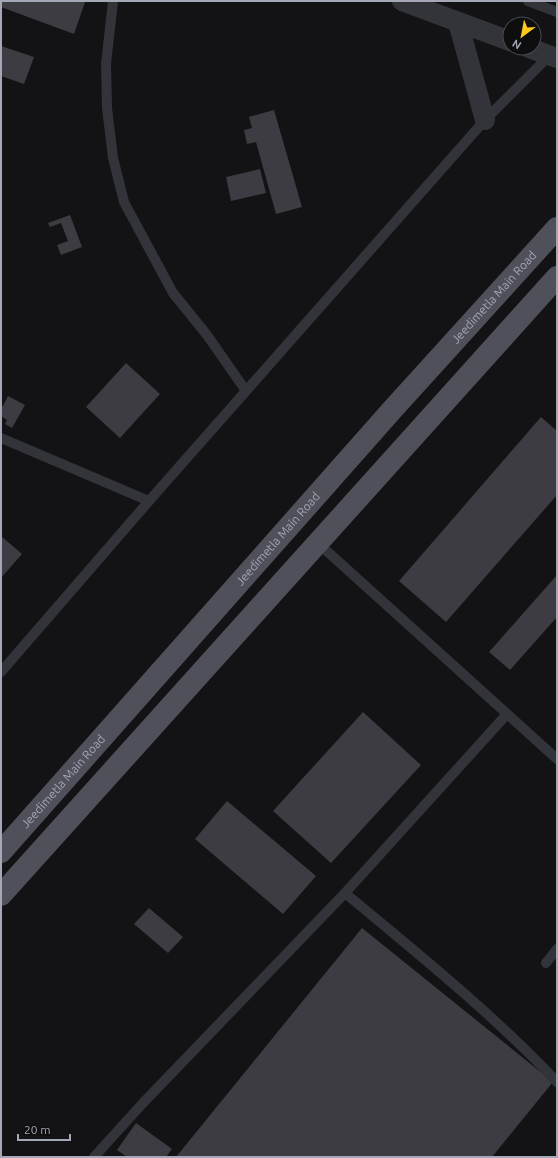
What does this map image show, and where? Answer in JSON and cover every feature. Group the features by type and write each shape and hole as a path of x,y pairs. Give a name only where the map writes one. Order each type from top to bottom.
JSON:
{"main road":[{"name":"Jeedimetla Main Road","path":"1,852 392,410 557,228"},
{"path":"1,895 319,544 557,277"}],"street":[{"path":"402,1 502,38"},
{"path":"458,22 485,120"},
{"path":"542,53 553,57"}],"lane":[{"path":"114,1 106,64 107,108 114,158 124,202 173,293 207,335 246,391"},
{"path":"528,1 557,12"},
{"path":"1,672 149,501 485,120 553,57"},
{"path":"1,438 149,501"},
{"path":"319,544 557,759"},
{"path":"94,1157 143,1103 345,893 507,714"},
{"path":"345,893 524,1047 557,1082"},
{"path":"546,963 557,949"}],"building":[{"path":"1,1 85,2 74,34 1,7"},
{"path":"1,46 34,57 24,84 1,76"},
{"path":"274,110 302,207 276,214 256,142 247,144 244,130 252,128 249,117"},
{"path":"260,169 266,193 231,201 226,177"},
{"path":"70,215 82,247 61,255 57,245 68,241 61,223 50,227 48,223"},
{"path":"126,363 160,394 120,438 86,407"},
{"path":"8,396 25,405 12,428 5,424 7,420 1,416 1,406 3,406"},
{"path":"541,417 557,431 557,495 446,622 399,581"},
{"path":"1,536 22,554 1,578"},
{"path":"557,575 557,617 510,670 489,652"},
{"path":"363,712 421,765 331,863 273,811"},
{"path":"227,801 316,876 283,914 195,839"},
{"path":"149,908 183,937 168,953 134,924"},
{"path":"362,928 553,1082 492,1157 176,1157"},
{"path":"136,1123 172,1149 166,1157 127,1157 117,1150"}]}
